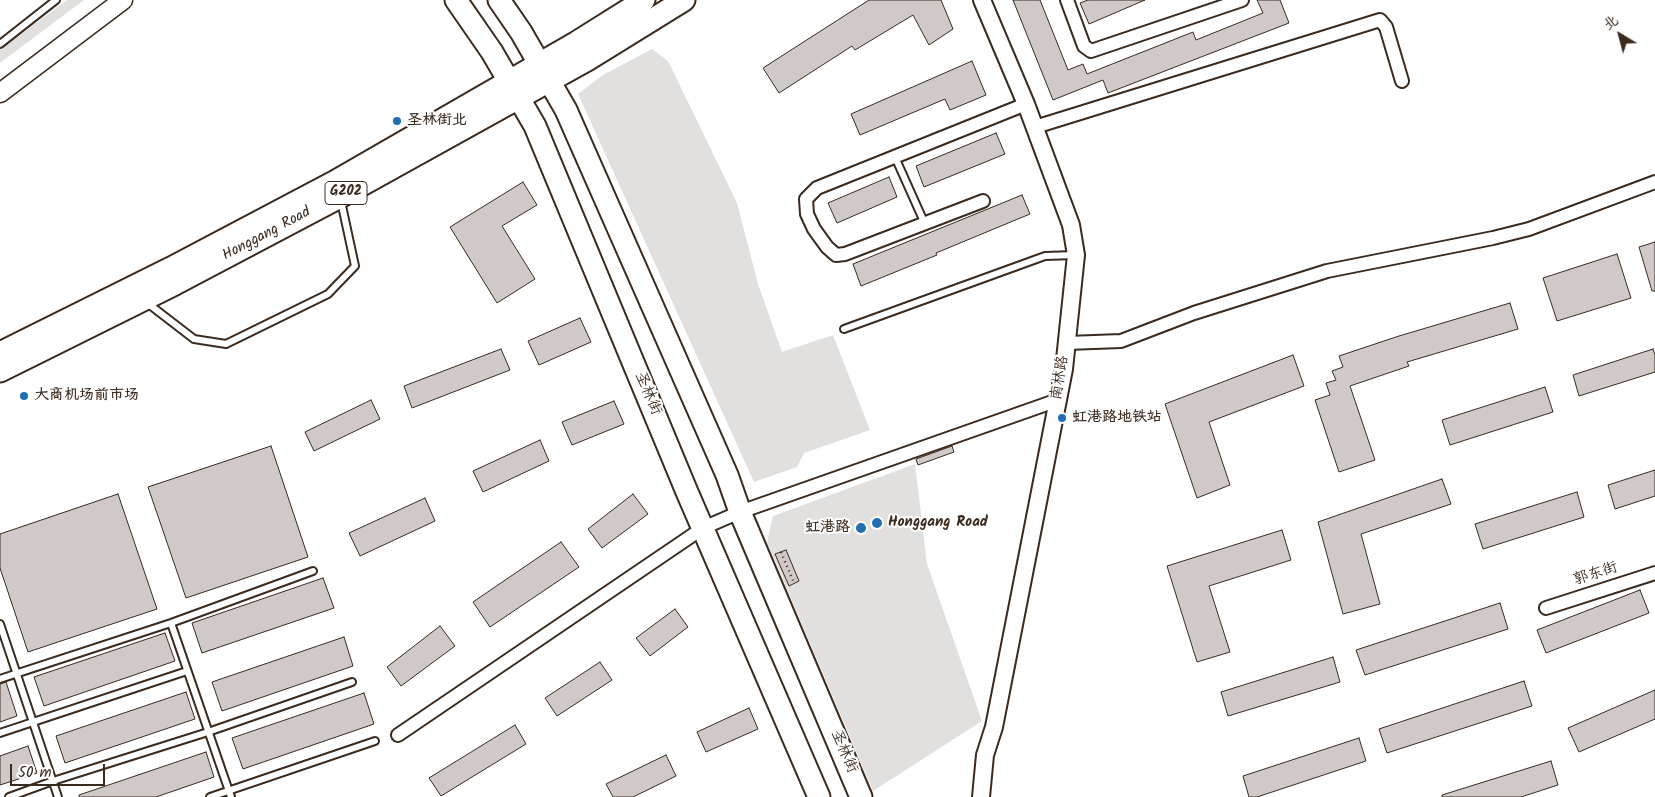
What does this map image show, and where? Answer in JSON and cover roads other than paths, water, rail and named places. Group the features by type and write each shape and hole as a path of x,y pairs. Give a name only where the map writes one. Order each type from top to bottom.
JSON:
{"highway":[{"name":"圣林街","path":"456,0 492,52 535,126 703,528 819,797"},
{"name":"圣林街","path":"498,0 520,32 566,110 727,475 740,512 861,797"},
{"name":"Honggang Road","path":"0,371 143,300 340,197 544,72 644,0"},
{"name":"Honggang Road","path":"544,72 587,60 684,0"},
{"name":"Honggang Road","path":"0,353 171,268 514,90"}],"main road":[{"path":"0,93 123,0"}],"street":[{"name":"南林路","path":"981,797 986,755 994,727 1058,400 1067,343 1076,255 1072,225 1026,104 982,0"},
{"path":"1067,0 1084,46 1091,51 1242,0"},
{"path":"1035,127 1380,20 1386,28 1402,82"},
{"path":"983,201 845,254 836,255 827,247 814,229 807,214 806,199 817,188 1026,104"},
{"path":"1067,343 1121,341 1194,313 1327,271 1529,230 1655,182"},
{"path":"398,735 703,528 740,512 1058,400"},
{"name":"郭东街","path":"1546,608 1655,572"}],"lane":[{"path":"0,44 56,0"},
{"path":"895,157 925,224"},
{"path":"143,300 194,339 226,344 328,294 355,266 340,197"},
{"path":"844,329 1045,256 1076,255"},
{"path":"0,679 171,623 313,571"},
{"path":"171,623 230,794"},
{"path":"0,624 58,797"},
{"path":"0,733 187,671"},
{"path":"9,797 53,781 208,732 352,682"},
{"path":"210,797 230,794 375,741"}],"place":[{"name":"圣林街北","path":"397,121"},
{"name":"大商机场前市场","path":"24,396"},
{"name":"虹港路地铁站","path":"1062,418"},
{"name":"Honggang Road","path":"877,523"},
{"name":"虹港路","path":"861,528"}]}
